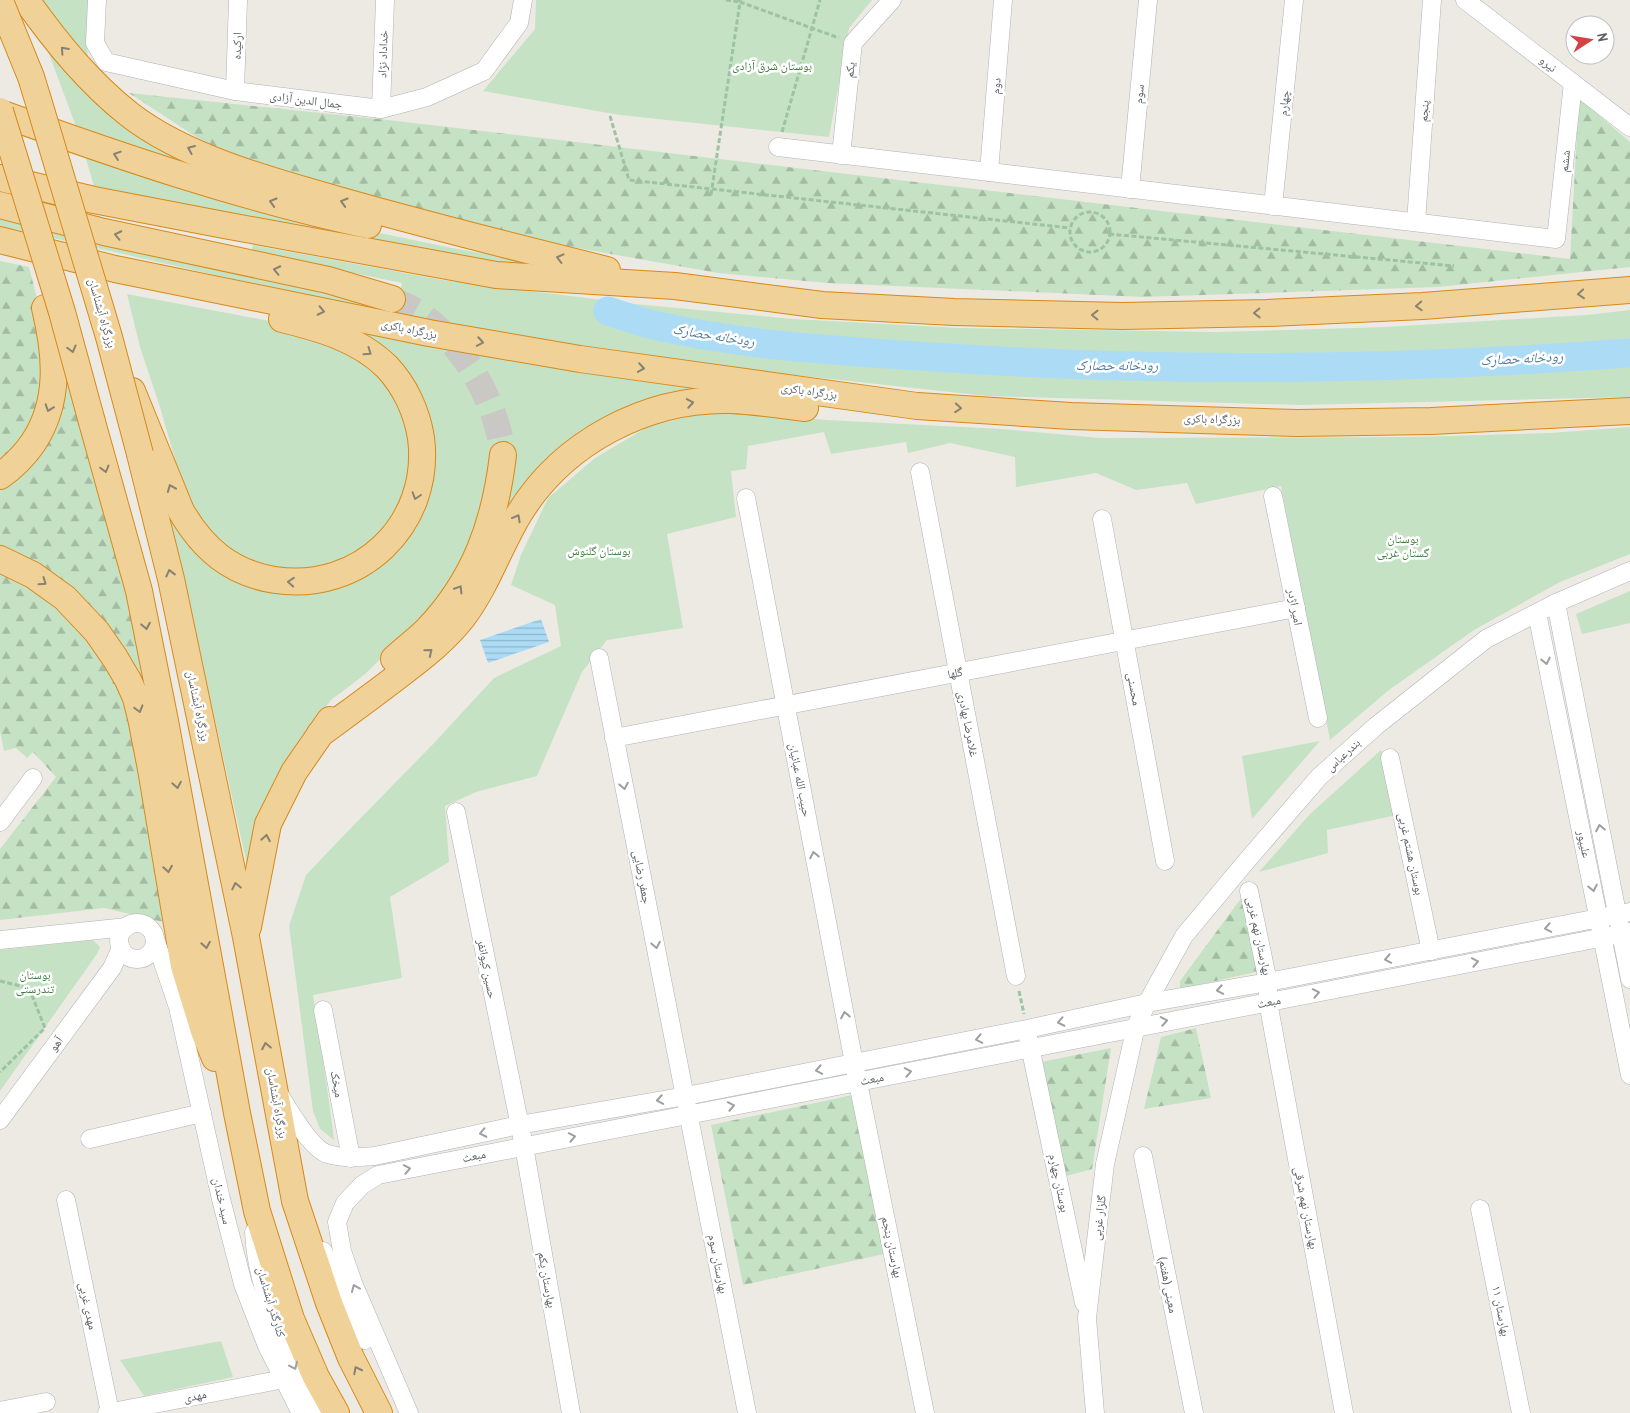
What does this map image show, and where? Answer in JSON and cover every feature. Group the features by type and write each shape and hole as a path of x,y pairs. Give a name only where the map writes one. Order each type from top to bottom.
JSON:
{"highway":[{"path":"26,0 58,44 92,82 131,116 175,142 230,166 286,185 415,222 676,286"},
{"name":"بزرگراه آبشناسان","path":"0,1 34,86 109,337 171,579 246,938 295,1201 329,1304 351,1358 379,1413"},
{"path":"0,112 151,166 314,214 409,234 527,250"},
{"path":"0,112 62,312 139,591 167,730 237,1113 257,1211 291,1319 316,1377 336,1413"},
{"path":"0,178 94,200 214,224 496,275 676,286 822,304 954,312 1122,316 1267,313 1423,306 1630,290"},
{"path":"0,476 25,454 37,436 52,398 54,360 52,338 27,202"},
{"path":"0,204 104,232 328,280 392,299"},
{"name":"بزرگراه باکری","path":"0,240 108,267 430,334 580,359 917,406 1071,416 1297,423 1431,421 1630,411"},
{"path":"0,256 108,267"},
{"path":"109,337 182,511 202,541 223,560 243,571 265,578 288,582 313,582 344,573 368,560 387,543 403,524 412,507 418,488 421,473 421,442 419,427 407,394 397,378 386,366 368,352 333,334 298,323 258,314 141,274"},
{"path":"320,734 434,649 463,617 484,584 518,515 532,495 550,474 609,429 653,411 694,402 730,400 809,408 917,406"},
{"path":"246,938 268,824 294,772 339,708 425,632 458,592 476,560 492,521 503,455"},
{"path":"0,559 33,575 65,598 101,638 128,680 136,698 152,769 184,966 204,1031 237,1113"}],"street":[{"name":"جمال الدین آزادی","path":"96,0 95,43 106,62 235,91 381,109 426,97 484,71 519,23 523,0"},
{"name":"ارکیده","path":"235,91 238,0"},
{"name":"خداداد نژاد","path":"381,109 385,0"},
{"path":"853,43 892,0"},
{"name":"دوم","path":"989,172 1003,0"},
{"name":"سوم","path":"1130,189 1148,0"},
{"name":"چهارم","path":"1273,206 1294,0"},
{"name":"پنجم","path":"1416,222 1432,0"},
{"name":"نیرو","path":"1465,0 1630,127"},
{"name":"یکم","path":"841,155 853,43"},
{"name":"ششم","path":"1416,222 1556,239 1574,84"},
{"path":"778,147 1416,222"},
{"name":"غلامرضا بهادری","path":"920,472 1016,976"},
{"name":"امیر اژدر","path":"1274,496 1318,718"},
{"name":"حبیب الله عبائیان","path":"746,498 858,1082"},
{"name":"محسنی","path":"1102,518 1165,860"},
{"name":"بندرعباس","path":"1136,1026 1184,936 1319,778 1376,726 1486,639 1556,603 1630,571"},
{"name":"علیپور","path":"1556,603 1624,914 1630,978"},
{"name":"گلها","path":"614,738 1296,608"},
{"name":"علیپور","path":"1537,613 1630,1076"},
{"name":"جعفر رضایی","path":"599,658 689,1114"},
{"name":"بوستان هشتم غربی","path":"1390,758 1431,951"},
{"path":"0,822 34,778"},
{"name":"حسین کیوانفر","path":"456,812 524,1146"},
{"name":"بهارستان نهم غربی","path":"1249,890 1268,982 1268,1002"},
{"name":"مبعث","path":"274,1088 306,1135 326,1154 351,1158 375,1156 519,1126 686,1096 1027,1029 1147,1003 1268,982 1624,914"},
{"path":"129,946 132,924 143,924 148,927 154,936"},
{"path":"0,940 99,930 129,946 170,980"},
{"name":"مبعث","path":"407,1413 352,1283 342,1251 337,1222 345,1203 362,1185 378,1175 1136,1026 1626,933"},
{"name":"آهو","path":"0,1120 129,946 154,948 154,936"},
{"name":"سید خندان","path":"154,936 178,1007 221,1199 244,1284 264,1338 301,1413"},
{"name":"بهارستان نهم شرقی","path":"1268,1002 1344,1413"},
{"name":"میخک","path":"322,1010 351,1158"},
{"name":"گلزار غربی","path":"1095,1413 1087,1318 1105,1164 1136,1026"},
{"name":"بوستان چهارم","path":"1027,1029 1087,1318"},
{"name":"بهارستان پنجم","path":"858,1082 925,1413"},
{"path":"90,1139 202,1113"},
{"name":"بهارستان سوم","path":"689,1114 748,1413"},
{"name":"بهارستان یکم","path":"524,1146 571,1413"},
{"name":"معینی (هفتم)","path":"1143,1156 1194,1413"},
{"path":"290,1173 331,1270 375,1360 407,1413"},
{"name":"کنارگذر آبشناسان","path":"252,1184 254,1242 263,1284 280,1335 318,1413"},
{"name":"مهدی غربی","path":"66,1200 108,1413"},
{"name":"بهارستان ۱۱","path":"1480,1209 1521,1413"},
{"name":"مهدی","path":"108,1413 135,1410 284,1379"},
{"path":"0,1411 46,1402"}],"path":[{"path":"726,0 740,1 853,43"},
{"path":"778,147 820,0"},
{"path":"711,195 740,1"},
{"path":"610,116 629,180 1070,228"},
{"path":"1089,212 1102,216 1109,227 1110,234 1108,240 1100,249 1087,252 1076,246 1070,235 1070,228 1072,222 1077,217 1089,212"},
{"path":"1110,234 1454,266"},
{"path":"1016,976 1027,1029"},
{"path":"0,981 28,988 45,1028 0,1072"}],"green space":[{"path":"34,0 89,0 87,69"},
{"name":"بوستان شرق آزادی","path":"536,0 872,0 849,28 829,137 620,115 483,91 535,29"},
{"path":"46,46 68,70 281,189 80,137"},
{"path":"129,93 388,120 1570,259 1579,98 1630,142 1630,267 1438,287 1143,297 827,283 718,273 566,246 477,227 281,173 207,144"},
{"path":"83,149 341,225 447,247 626,279 497,262 217,212 94,186"},
{"path":"0,215 396,310 402,283 251,252 253,245 442,280 635,304 793,319 960,328 1218,332 1385,327 1586,315 1630,310 1630,397 1302,405 987,396 720,367 466,328 215,275 0,226"},
{"path":"0,261 29,267 46,334 39,420 0,468"},
{"path":"127,294 296,326 327,338 395,387 416,466 384,538 319,575 235,561 200,520 181,480 140,347"},
{"path":"257,310 809,403 733,395 601,426 432,634 514,451 491,451 490,479 483,516 451,590 364,675 331,700 299,742 271,788 256,826 247,865 163,484 234,574 368,568 428,452 357,338"},
{"path":"51,313 112,526 156,729 134,679 0,552 0,484 40,446"},
{"path":"714,411 826,420 1002,429 1100,438 1413,437 1550,433 1630,427 1630,554 1560,582 1474,630 1389,690 1330,740 1281,486 1196,504 1187,483 1136,490 1096,473 1016,487 1015,457 950,443 908,453 906,442 831,454 824,432 748,446 746,469 731,471 736,517 667,534 683,628 607,640 582,672 537,776 476,792 445,806 449,862 390,897 402,978 313,995 334,1140 320,1129 313,1111 289,926 306,875 435,742 494,678 561,646 555,605 511,585 521,555 548,498 595,458 649,426"},
{"path":"0,566 54,599 124,688 172,924 104,908 0,920 0,849 56,777 33,752 27,758 16,748 4,751 0,731"},
{"path":"1630,591 1630,623 1582,634 1576,614"},
{"path":"1320,741 1252,819 1242,756"},
{"path":"1381,750 1397,815 1327,830 1328,853 1259,872 1310,814"},
{"path":"1242,897 1260,971 1180,989 1180,981"},
{"name":"بوستان تندرستی","path":"93,940 100,947 97,954 0,1091 0,950"},
{"path":"1196,1028 1211,1098 1144,1109 1161,1037"},
{"path":"1111,1048 1092,1169 1066,1176 1041,1062"},
{"path":"853,1095 884,1254 743,1285 711,1125"},
{"path":"221,1341 233,1377 144,1396 120,1360"}],"water":[{"path":"541,619 549,642 488,663 480,640"}],"waterway":[{"name":"رودخانه حصارک","path":"608,311 653,325 688,332 793,347 1108,366 1369,366 1543,359 1630,353"}],"tunnel":[{"path":"392,299 419,313 435,326 450,340 463,357 475,375 494,415 503,455"}],"park label":[{"name":"بوستان گستان غربی","path":"1403,546"},
{"name":"بوستان گلنوش","path":"599,551"}]}
